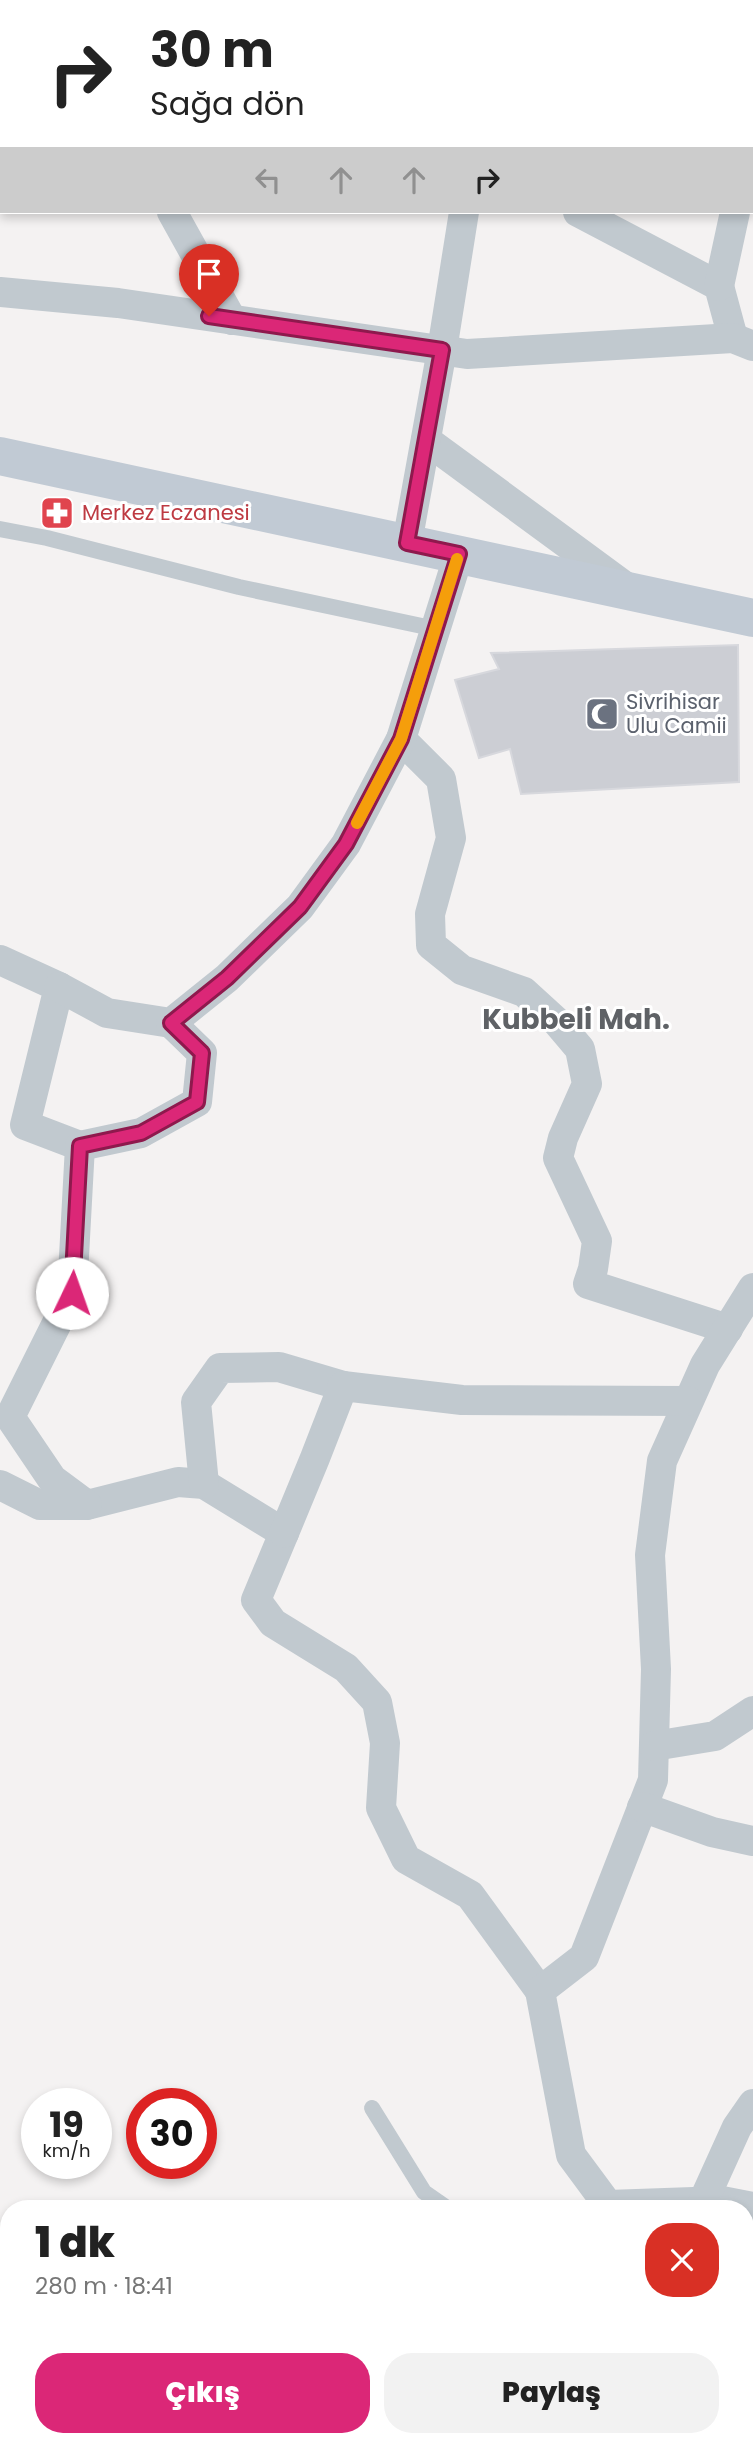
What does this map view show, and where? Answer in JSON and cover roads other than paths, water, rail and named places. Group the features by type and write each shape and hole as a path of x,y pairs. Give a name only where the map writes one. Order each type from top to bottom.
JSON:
{"street":[{"path":"173,214 232,320"},
{"path":"407,543 464,214"},
{"path":"582,214 719,286"},
{"path":"0,292 118,303 467,354 743,342 719,286 735,214"},
{"path":"426,440 632,592"},
{"path":"0,456 753,618"},
{"path":"171,1023 227,978 300,907 346,844 401,739 459,554"},
{"path":"401,739 441,779 451,838 430,914 431,945 462,970 524,992 558,1023 580,1049 587,1084 563,1138 558,1158 597,1241 588,1284 739,1321"},
{"path":"0,960 59,987 107,1013 171,1023 202,1053 197,1102 141,1133 80,1146 12,1127 59,987"},
{"path":"80,1146 72,1293 10,1417 52,1479 87,1505"},
{"path":"540,1991 584,1957 653,1780 656,1669 650,1555 662,1461 705,1365 739,1321 753,1288"},
{"path":"204,1484 196,1402 220,1368 279,1367 342,1386 462,1399 688,1401"},
{"path":"342,1386 316,1458 256,1600 274,1623 346,1668 376,1702 385,1743 381,1808 406,1859 470,1895 540,1991 571,2155 597,2200"},
{"path":"0,1485 40,1505 87,1505 178,1482 204,1484 284,1533"},
{"path":"654,1746 715,1737 753,1711"},
{"path":"642,1807 712,1832 753,1841"},
{"path":"704,2200 737,2127 753,2104"}],"lane":[{"path":"0,529 47,538 239,587 436,629"},
{"path":"372,2108 424,2192 436,2200"}],"place":[{"name":"Merkez Eczanesi","path":"57,513"},
{"name":"Sivrihisar Ulu Camii","path":"602,714"}],"district":[{"name":"Kubbeli Mah.","path":"576,1019"}]}
